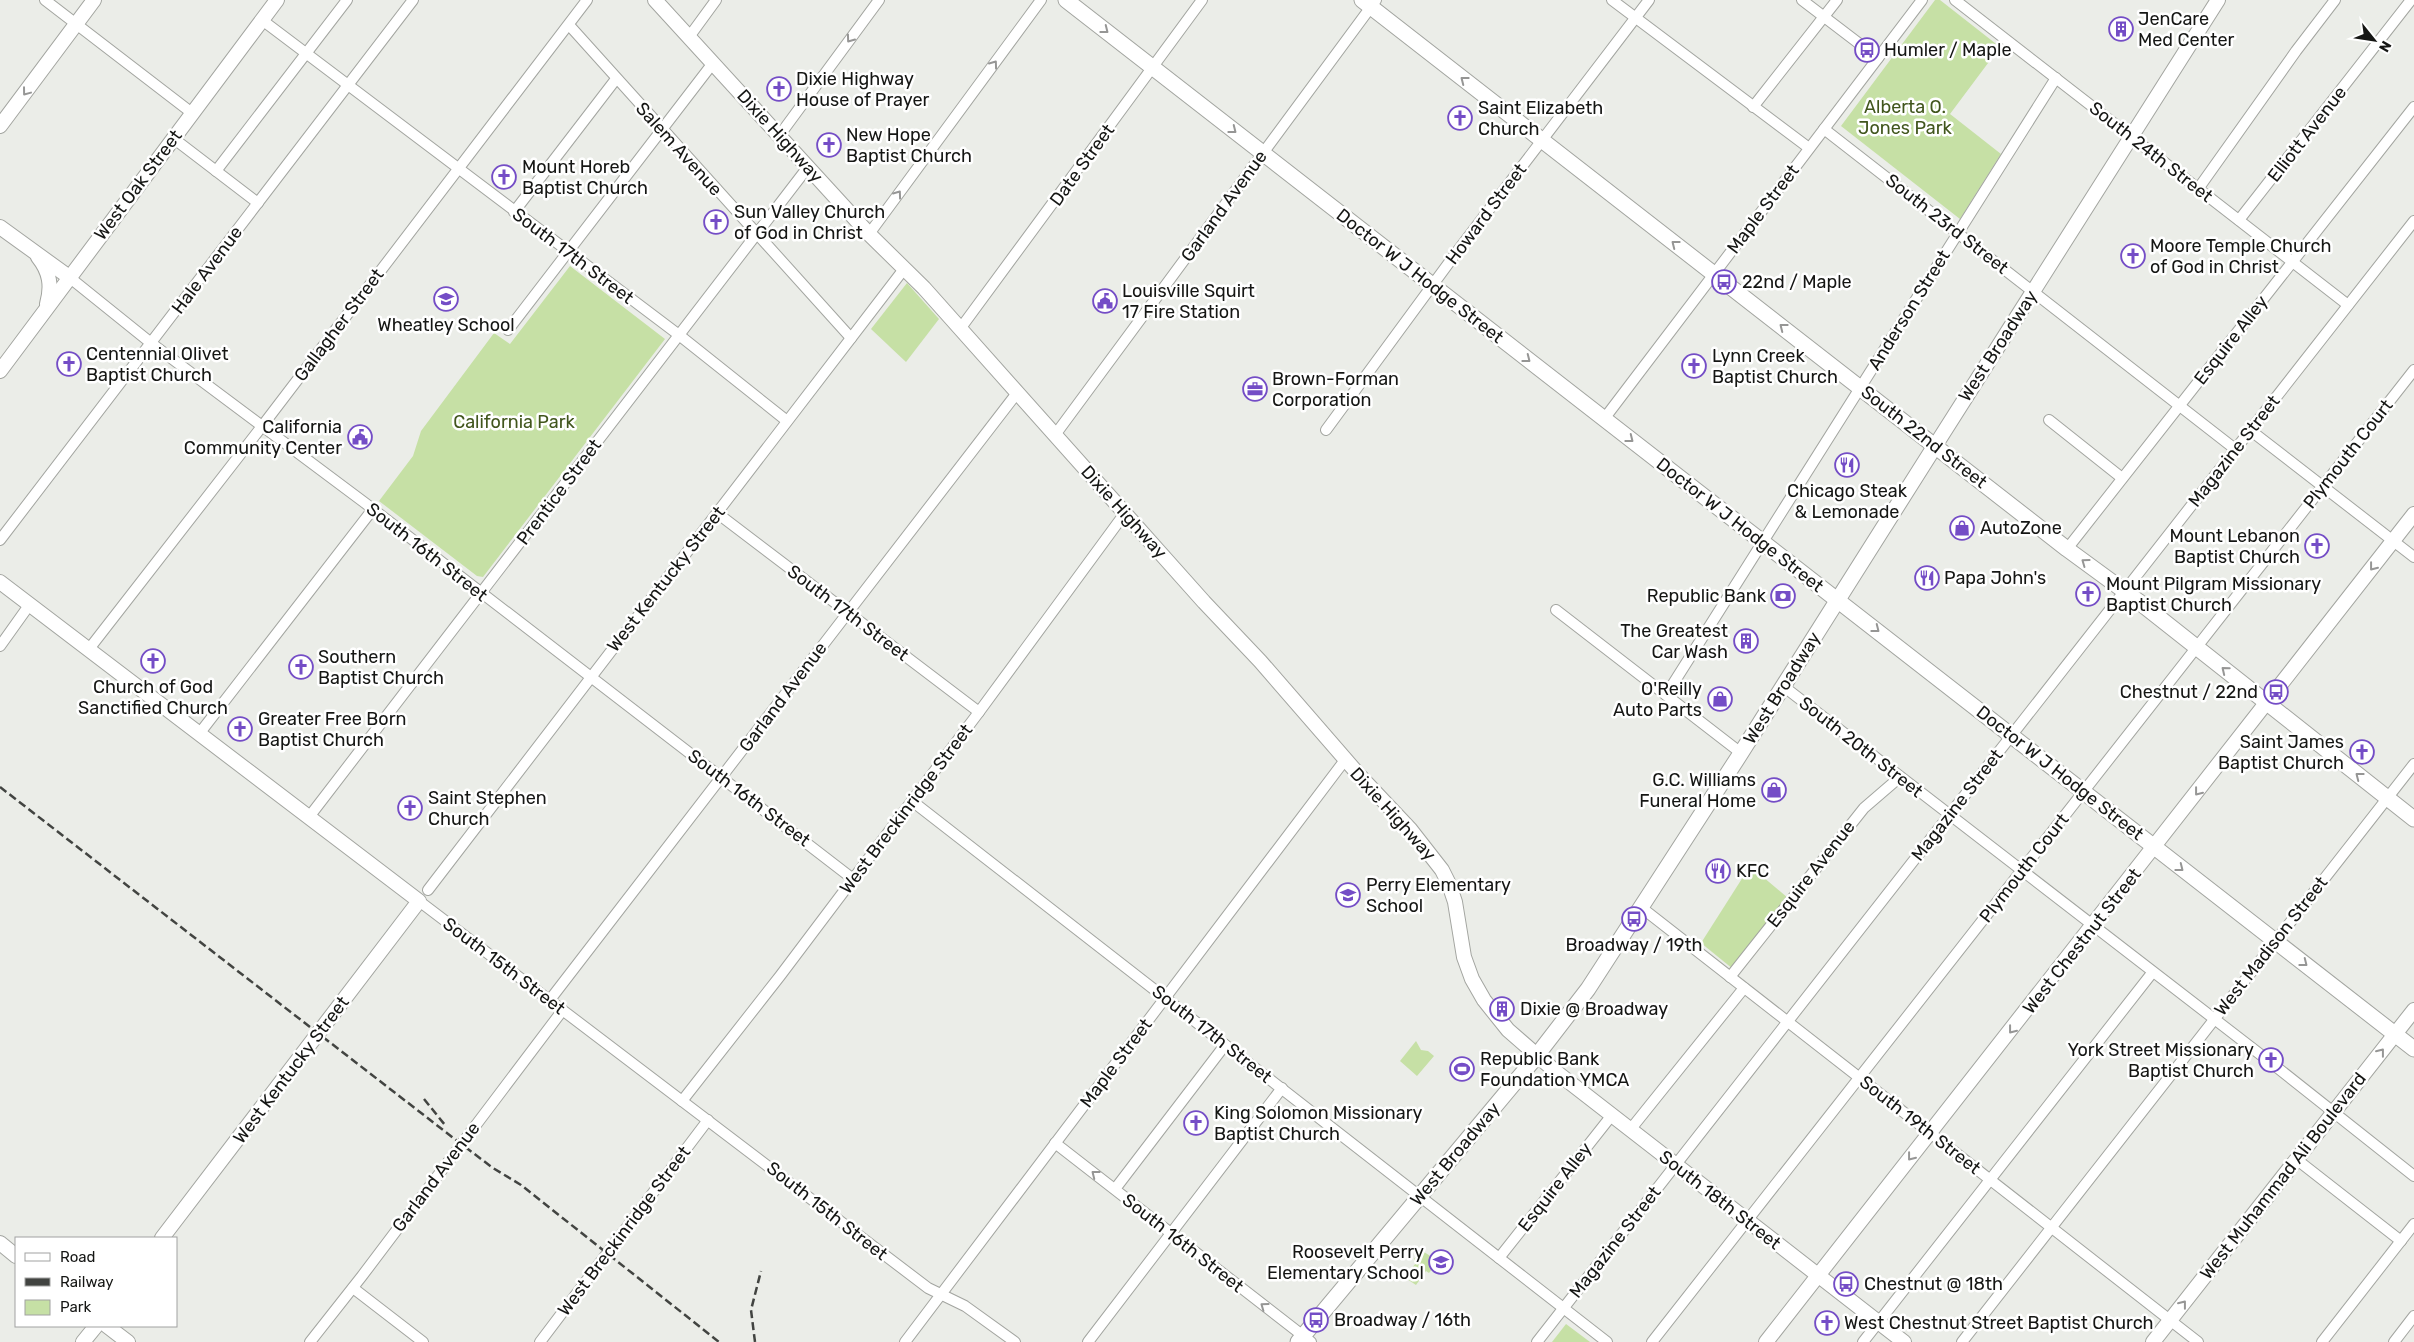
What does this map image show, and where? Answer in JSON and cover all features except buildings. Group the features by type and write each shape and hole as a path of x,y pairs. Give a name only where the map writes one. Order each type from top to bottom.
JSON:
{"main road":[{"name":"Doctor W J Hodge Street","path":"1066,0 2414,1049"},
{"name":"South 22nd Street","path":"1370,2 1542,140 1934,446 2196,647 2414,819"},
{"name":"West Broadway","path":"1304,1340 1583,996 1741,753 1934,446"}],"street":[{"path":"45,0 192,113"},
{"path":"0,126 94,0"},
{"name":"West Oak Street","path":"0,371 277,0"},
{"path":"216,170 346,0"},
{"name":"Hale Avenue","path":"0,540 413,0"},
{"name":"Gallagher Street","path":"89,649 588,0"},
{"name":"Dixie Highway","path":"655,0 869,234 960,329 1260,661 1345,760 1410,829 1442,870 1455,902 1464,957 1472,979 1484,1000 1497,1017 1536,1056"},
{"path":"689,37 716,0"},
{"path":"779,136 879,0"},
{"path":"869,234 1041,0"},
{"name":"Date Street","path":"960,329 1202,0"},
{"path":"1612,0 1809,148"},
{"name":"Howard Street","path":"1326,430 1432,285 1649,0"},
{"path":"1802,0 1878,58"},
{"path":"1753,107 1837,0"},
{"name":"Maple Street","path":"1604,419 1922,0"},
{"name":"South 24th Street","path":"1955,0 2348,305"},
{"name":"West Broadway","path":"1934,446 2218,0"},
{"path":"2198,189 2296,50 2336,0"},
{"name":"Elliott Avenue","path":"2239,220 2411,0"},
{"name":"Garland Avenue","path":"1055,435 1263,153 1370,2"},
{"name":"South 17th Street","path":"262,20 458,170 679,335 787,421"},
{"name":"Salem Avenue","path":"569,25 851,338"},
{"path":"508,330 713,63"},
{"name":"Anderson Street","path":"1666,695 2056,78"},
{"path":"514,212 616,79"},
{"name":"Esquire Alley","path":"2067,549 2414,107"},
{"name":"South 23rd Street","path":"1824,129 2235,449"},
{"path":"173,138 258,203"},
{"name":"Prentice Street","path":"309,817 808,167"},
{"name":"South 16th Street","path":"0,227 70,277 151,343 263,425 853,879"},
{"name":"Magazine Street","path":"1536,1342 2348,305 2412,228"},
{"path":"36,253 47,268 50,283 45,310"},
{"name":"West Kentucky Street","path":"428,890 904,269"},
{"name":"Plymouth Court","path":"1652,1342 2414,370"},
{"name":"Garland Avenue","path":"549,1001 1017,393"},
{"path":"2049,420 2122,478"},
{"path":"2250,430 2414,557"},
{"path":"199,734 373,509"},
{"name":"South 17th Street","path":"717,513 979,712"},
{"name":"West Breckinridge Street","path":"682,1101 912,801 1125,513"},
{"name":"West Chestnut Street","path":"1766,1342 2414,514"},
{"name":"South 15th Street","path":"0,582 881,1253 928,1288 972,1311 1015,1342"},
{"path":"0,646 30,604"},
{"path":"1556,610 1741,753"},
{"name":"South 20th Street","path":"1783,686 2414,1176"},
{"name":"Maple Street","path":"904,1342 1345,760"},
{"name":"West Madison Street","path":"1962,1342 2414,764"},
{"name":"Esquire Avenue","path":"1730,977 1864,808 1900,777"},
{"name":"South 17th Street","path":"912,801 1607,1342"},
{"name":"West Kentucky Street","path":"163,1237 419,901"},
{"name":"South 19th Street","path":"1642,908 2198,1342"},
{"path":"1863,1342 2152,973"},
{"path":"1630,1130 1744,988"},
{"name":"West Muhammad Ali Boulevard","path":"2153,1342 2414,1010"},
{"name":"Garland Avenue","path":"310,1342 353,1288 562,1011"},
{"path":"1115,1189 1225,1045"},
{"name":"South 18th Street","path":"1536,1056 1904,1342"},
{"path":"1088,1342 1282,1088"},
{"name":"Esquire Alley","path":"1499,1258 1612,1115"},
{"name":"West Breckinridge Street","path":"540,1342 708,1120"},
{"name":"South 16th Street","path":"1055,1143 1304,1340"},
{"path":"2296,1159 2401,1241"},
{"path":"2322,1342 2414,1224"},
{"path":"0,1243 15,1255"},
{"path":"353,1288 423,1342"},
{"path":"2394,1342 2414,1316"},
{"path":"83,1342 95,1327"},
{"path":"108,1327 128,1342"}],"green space":[{"name":"Alberta O. Jones Park","path":"1935,0 1940,0 2000,47 1950,114 2001,154 1960,219 1841,126"},
{"name":"California Park","path":"570,266 665,339 483,577 477,576 379,501 413,456 421,431 494,333 510,344"},
{"path":"907,283 939,319 906,362 871,329"},
{"path":"1750,866 1788,898 1733,969 1701,943"},
{"path":"1416,1041 1421,1050 1428,1051 1434,1056 1417,1076 1400,1061"},
{"path":"1421,1250 1438,1261 1429,1273 1426,1271 1416,1285 1404,1277 1416,1263 1414,1259"},
{"path":"1566,1324 1590,1342 1552,1342"}],"railway":[{"path":"0,787 456,1140 493,1168 521,1185 719,1342"},
{"path":"424,1099 445,1125"},
{"path":"755,1342 751,1310 761,1271"}],"place":[{"name":"JenCare Med Center","path":"2121,29"},
{"name":"Humler / Maple","path":"1867,50"},
{"name":"Dixie Highway House of Prayer","path":"779,89"},
{"name":"Saint Elizabeth Church","path":"1460,118"},
{"name":"New Hope Baptist Church","path":"829,145"},
{"name":"Mount Horeb Baptist Church","path":"504,177"},
{"name":"Sun Valley Church of God in Christ","path":"716,222"},
{"name":"Moore Temple Church of God in Christ","path":"2133,256"},
{"name":"22nd / Maple","path":"1724,282"},
{"name":"Wheatley School","path":"446,299"},
{"name":"Louisville Squirt 17 Fire Station","path":"1105,301"},
{"name":"Centennial Olivet Baptist Church","path":"69,364"},
{"name":"Lynn Creek Baptist Church","path":"1694,366"},
{"name":"Brown-Forman Corporation","path":"1255,389"},
{"name":"California Community Center","path":"360,437"},
{"name":"Chicago Steak & Lemonade","path":"1847,465"},
{"name":"AutoZone","path":"1962,528"},
{"name":"Mount Lebanon Baptist Church","path":"2317,546"},
{"name":"Papa John's","path":"1927,578"},
{"name":"Mount Pilgram Missionary Baptist Church","path":"2088,594"},
{"name":"Republic Bank","path":"1783,596"},
{"name":"The Greatest Car Wash","path":"1746,641"},
{"name":"Church of God Sanctified Church","path":"153,661"},
{"name":"Southern Baptist Church","path":"301,667"},
{"name":"Chestnut / 22nd","path":"2276,692"},
{"name":"O'Reilly Auto Parts","path":"1720,699"},
{"name":"Greater Free Born Baptist Church","path":"240,729"},
{"name":"Saint James Baptist Church","path":"2362,752"},
{"name":"G.C. Williams Funeral Home","path":"1774,790"},
{"name":"Saint Stephen Church","path":"410,808"},
{"name":"KFC","path":"1718,871"},
{"name":"Perry Elementary School","path":"1348,895"},
{"name":"Broadway / 19th","path":"1634,919"},
{"name":"Dixie @ Broadway","path":"1502,1009"},
{"name":"York Street Missionary Baptist Church","path":"2271,1060"},
{"name":"Republic Bank Foundation YMCA","path":"1462,1069"},
{"name":"King Solomon Missionary Baptist Church","path":"1196,1123"},
{"name":"Roosevelt Perry Elementary School","path":"1441,1262"},
{"name":"Chestnut @ 18th","path":"1846,1284"},
{"name":"Broadway / 16th","path":"1316,1320"},
{"name":"West Chestnut Street Baptist Church","path":"1827,1323"}]}
